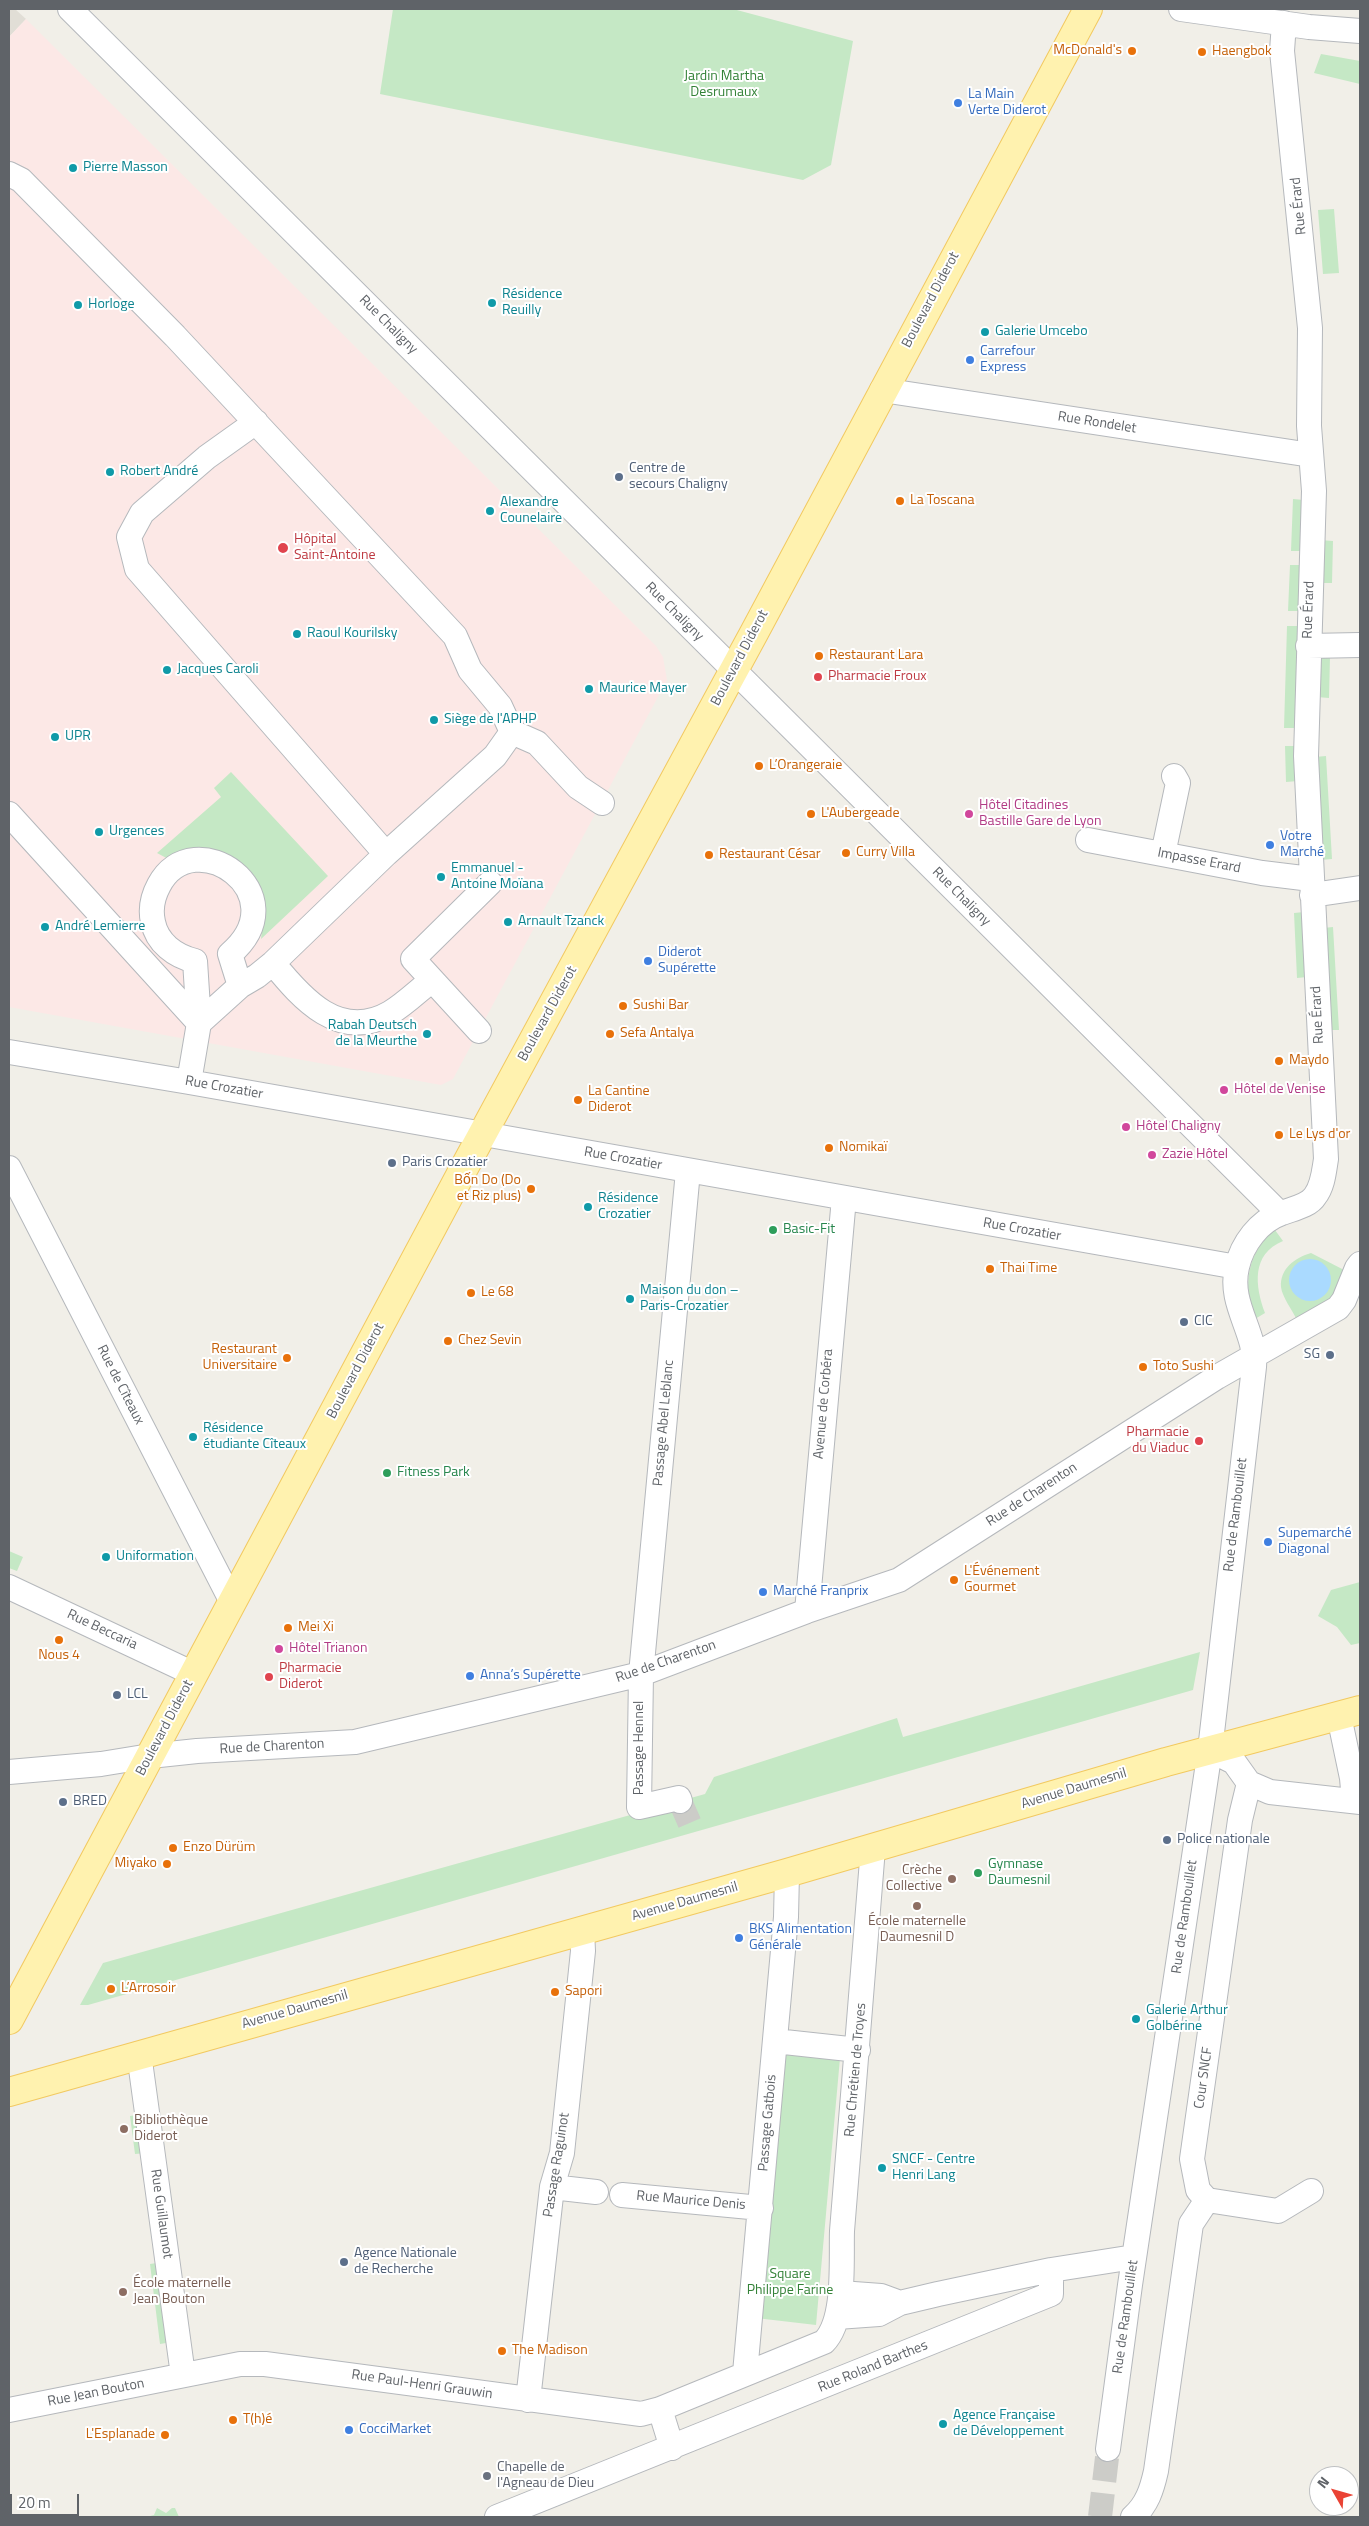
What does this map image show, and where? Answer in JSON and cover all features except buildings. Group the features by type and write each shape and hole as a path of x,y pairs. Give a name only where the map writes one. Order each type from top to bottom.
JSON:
{"main road":[{"name":"Boulevard Diderot","path":"9,2020 1088,9"},
{"name":"Avenue Daumesnil","path":"9,2092 787,1873 1210,1750 1350,1713"}],"street":[{"name":"Rue Chaligny","path":"70,9 1279,1213"},
{"path":"1180,9 1360,31"},
{"name":"Rue Érard","path":"1279,1213 1305,1204 1315,1197 1322,1179 1326,1159 1306,756 1314,491 1311,455 1310,328 1282,51 1284,23"},
{"path":"9,174 21,180 256,422 455,636 470,670 500,706 512,732 537,743 578,787 602,803"},
{"name":"Rue Rondelet","path":"882,390 1311,455"},
{"path":"256,422 207,457 142,513 129,537 137,569 386,854"},
{"path":"1308,646 1360,646"},
{"path":"199,1022 240,986 257,976 273,963 386,854 495,756 512,732"},
{"path":"1163,854 1178,783 1174,776"},
{"path":"9,814 199,1022"},
{"name":"Impasse Erard","path":"1088,840 1262,873 1312,887 1360,888"},
{"path":"208,860 230,868 240,877 252,898 253,919 241,944 230,954 216,960 195,962 175,954 164,944 153,922 152,909 155,894 162,880 176,868 194,861 208,860"},
{"path":"479,1032 413,959 490,883"},
{"path":"230,954 240,986"},
{"path":"189,1082 199,1022 195,962"},
{"path":"273,963 285,978 324,1015 335,1020 351,1023 366,1021 390,1012 432,980"},
{"name":"Rue Crozatier","path":"9,1052 189,1082 1237,1268"},
{"name":"Rue de Cîteaux","path":"9,1168 232,1602"},
{"name":"Passage Abel Leblanc","path":"640,1674 688,1171"},
{"name":"Avenue de Corbéra","path":"807,1611 844,1198"},
{"path":"1255,1354 1237,1303 1235,1289 1237,1268 1243,1249 1252,1236 1263,1224 1279,1213"},
{"name":"Rue de Charenton","path":"9,1772 101,1764 150,1756 355,1742 640,1674 807,1611 900,1580 1255,1354 1338,1308 1344,1300 1358,1266"},
{"name":"Rue de Rambouillet","path":"1108,2449 1134,2257 1210,1750 1255,1354"},
{"name":"Rue Beccaria","path":"9,1587 194,1674"},
{"name":"Passage Hennel","path":"640,1674 639,1807 678,1798 680,1802"},
{"path":"1210,1750 1234,1762 1249,1784 1270,1792 1357,1801 1352,1778 1350,1713"},
{"name":"Cour SNCF","path":"1207,2200 1198,2190 1192,2159 1240,1820 1249,1784"},
{"name":"Rue Chrétien de Troyes","path":"837,2318 840,2293 842,2231 873,1848"},
{"name":"Passage Gatbois","path":"745,2373 788,1888 787,1873"},
{"name":"Passage Raguinot","path":"528,2400 552,2187 562,2154 583,1951 582,1930"},
{"path":"775,2041 858,2050"},
{"name":"Rue Guillaumot","path":"139,2054 183,2375"},
{"path":"552,2187 596,2192"},
{"path":"1133,2517 1142,2509 1156,2471 1191,2224 1207,2200 1278,2210 1312,2191"},
{"name":"Rue Maurice Denis","path":"622,2195 761,2208"},
{"path":"672,2448 660,2409 824,2342 830,2336 837,2318 879,2314 900,2303 1051,2270 1134,2257"},
{"name":"Rue Roland Barthes","path":"497,2517 1051,2294 1051,2270"},
{"path":"840,2293 881,2296 900,2303"},
{"name":"Rue Paul-Henri Grauwin","path":"183,2375 240,2364 265,2364 641,2414 660,2409"},
{"name":"Rue Jean Bouton","path":"9,2410 183,2375"}],"shaded area":[{"path":"9,9 15,9 26,19 9,37"},
{"name":"Hôpital Saint-Antoine","path":"26,19 656,646 663,657 667,680 453,1079 441,1085 9,1007 9,37"}],"green space":[{"name":"Jardin Martha Desrumaux","path":"393,9 733,9 853,41 831,165 803,180 380,94"},
{"path":"1321,54 1360,61 1360,84 1314,73"},
{"path":"1334,209 1339,273 1323,274 1318,210"},
{"path":"1293,499 1304,500 1302,551 1291,551"},
{"path":"1320,540 1333,541 1332,583 1319,583"},
{"path":"1290,565 1301,565 1300,611 1288,611"},
{"path":"1287,626 1300,626 1297,728 1284,728"},
{"path":"1318,657 1330,657 1329,698 1317,697"},
{"path":"1285,746 1297,746 1298,781 1286,782"},
{"path":"1326,756 1332,859 1320,860 1315,757"},
{"path":"231,772 328,876 261,939 262,902 257,887 247,870 172,861 157,853 221,797 214,788"},
{"path":"1304,912 1307,977 1297,978 1294,913"},
{"path":"1333,927 1339,1030 1328,1030 1323,928"},
{"path":"1275,1230 1283,1241 1265,1254 1261,1262 1258,1282 1265,1313 1255,1319 1249,1295 1250,1271 1258,1248"},
{"path":"1311,1253 1346,1271 1334,1300 1297,1320 1283,1295 1281,1280 1286,1269 1294,1261"},
{"path":"9,1551 23,1557 17,1571 9,1568"},
{"path":"1360,1582 1360,1643 1351,1645 1337,1627 1318,1616 1331,1590"},
{"path":"1200,1652 1193,1690 88,2005 80,2005 103,1963 705,1794 714,1777 897,1718 903,1737"},
{"name":"Square Philippe Farine","path":"783,2052 840,2058 816,2325 756,2318"},
{"path":"143,2114 147,2153 135,2154 130,2116"},
{"path":"163,2262 172,2342 160,2344 150,2264"},
{"path":"157,2508 166,2513 175,2508 179,2517 146,2517 154,2515"}],"water":[{"path":"1306,1259 1314,1259 1325,1265 1331,1280 1325,1295 1314,1301 1306,1301 1295,1295 1289,1284 1289,1276 1295,1265"}],"tunnel":[{"path":"680,1801 694,1833"},
{"path":"1100,2517 1108,2449"}],"place":[{"name":"McDonald's","path":"1132,51"},
{"name":"Haengbok","path":"1202,52"},
{"name":"La Main Verte Diderot","path":"958,103"},
{"name":"Pierre Masson","path":"73,168"},
{"name":"Résidence Reuilly","path":"492,303"},
{"name":"Horloge","path":"78,305"},
{"name":"Galerie Umcebo","path":"985,332"},
{"name":"Carrefour Express","path":"970,360"},
{"name":"Robert André","path":"110,472"},
{"name":"Centre de secours Chaligny","path":"619,477"},
{"name":"La Toscana","path":"900,501"},
{"name":"Alexandre Counelaire","path":"490,511"},
{"name":"Hôpital Saint-Antoine","path":"283,548"},
{"name":"Raoul Kourilsky","path":"297,634"},
{"name":"Restaurant Lara","path":"819,656"},
{"name":"Jacques Caroli","path":"167,670"},
{"name":"Pharmacie Froux","path":"818,677"},
{"name":"Maurice Mayer","path":"589,689"},
{"name":"Siège de l'APHP","path":"434,720"},
{"name":"UPR","path":"55,737"},
{"name":"L’Orangeraie","path":"759,766"},
{"name":"L'Aubergeade","path":"811,814"},
{"name":"Hôtel Citadines Bastille Gare de Lyon","path":"969,814"},
{"name":"Urgences","path":"99,832"},
{"name":"Votre Marché","path":"1270,845"},
{"name":"Curry Villa","path":"846,853"},
{"name":"Restaurant César","path":"709,855"},
{"name":"Emmanuel - Antoine Moïana","path":"441,877"},
{"name":"Arnault Tzanck","path":"508,922"},
{"name":"André Lemierre","path":"45,927"},
{"name":"Diderot Supérette","path":"648,961"},
{"name":"Sushi Bar","path":"623,1006"},
{"name":"Rabah Deutsch de la Meurthe","path":"427,1034"},
{"name":"Sefa Antalya","path":"610,1034"},
{"name":"Maydo","path":"1279,1061"},
{"name":"Hôtel de Venise","path":"1224,1090"},
{"name":"La Cantine Diderot","path":"578,1100"},
{"name":"Hôtel Chaligny","path":"1126,1127"},
{"name":"Le Lys d'or","path":"1279,1135"},
{"name":"Nomikaï","path":"829,1148"},
{"name":"Zazie Hôtel","path":"1152,1155"},
{"name":"Paris Crozatier","path":"392,1163"},
{"name":"Bốn Do (Do et Riz plus)","path":"531,1189"},
{"name":"Résidence Crozatier","path":"588,1207"},
{"name":"Basic-Fit","path":"773,1230"},
{"name":"Thai Time","path":"990,1269"},
{"name":"Le 68","path":"471,1293"},
{"name":"Maison du don – Paris-Crozatier","path":"630,1299"},
{"name":"CIC","path":"1184,1322"},
{"name":"Chez Sevin","path":"448,1341"},
{"name":"SG","path":"1330,1355"},
{"name":"Restaurant Universitaire","path":"287,1358"},
{"name":"Toto Sushi","path":"1143,1367"},
{"name":"Résidence étudiante Cîteaux","path":"193,1437"},
{"name":"Pharmacie du Viaduc","path":"1199,1441"},
{"name":"Fitness Park","path":"387,1473"},
{"name":"Supemarché Diagonal","path":"1268,1542"},
{"name":"Uniformation","path":"106,1557"},
{"name":"L'Événement Gourmet","path":"954,1580"},
{"name":"Marché Franprix","path":"763,1592"},
{"name":"Mei Xi","path":"288,1628"},
{"name":"Nous 4","path":"59,1640"},
{"name":"Hôtel Trianon","path":"279,1649"},
{"name":"Anna’s Supérette","path":"470,1676"},
{"name":"Pharmacie Diderot","path":"269,1677"},
{"name":"LCL","path":"117,1695"},
{"name":"BRED","path":"63,1802"},
{"name":"Police nationale","path":"1167,1840"},
{"name":"Enzo Dürüm","path":"173,1848"},
{"name":"Miyako","path":"167,1864"},
{"name":"Gymnase Daumesnil","path":"978,1873"},
{"name":"Crèche Collective","path":"952,1879"},
{"name":"École maternelle Daumesnil D","path":"917,1906"},
{"name":"BKS Alimentation Générale","path":"739,1938"},
{"name":"L’Arrosoir","path":"111,1989"},
{"name":"Sapori","path":"555,1992"},
{"name":"Galerie Arthur Golbérine","path":"1136,2019"},
{"name":"Bibliothèque Diderot","path":"124,2129"},
{"name":"SNCF - Centre Henri Lang","path":"882,2168"},
{"name":"Agence Nationale de Recherche","path":"344,2262"},
{"name":"École maternelle Jean Bouton","path":"123,2292"},
{"name":"The Madison","path":"502,2351"},
{"name":"T(h)é","path":"233,2420"},
{"name":"Agence Française de Développement","path":"943,2424"},
{"name":"CocciMarket","path":"349,2430"},
{"name":"L'Esplanade","path":"165,2435"},
{"name":"Chapelle de l'Agneau de Dieu","path":"487,2476"}]}
